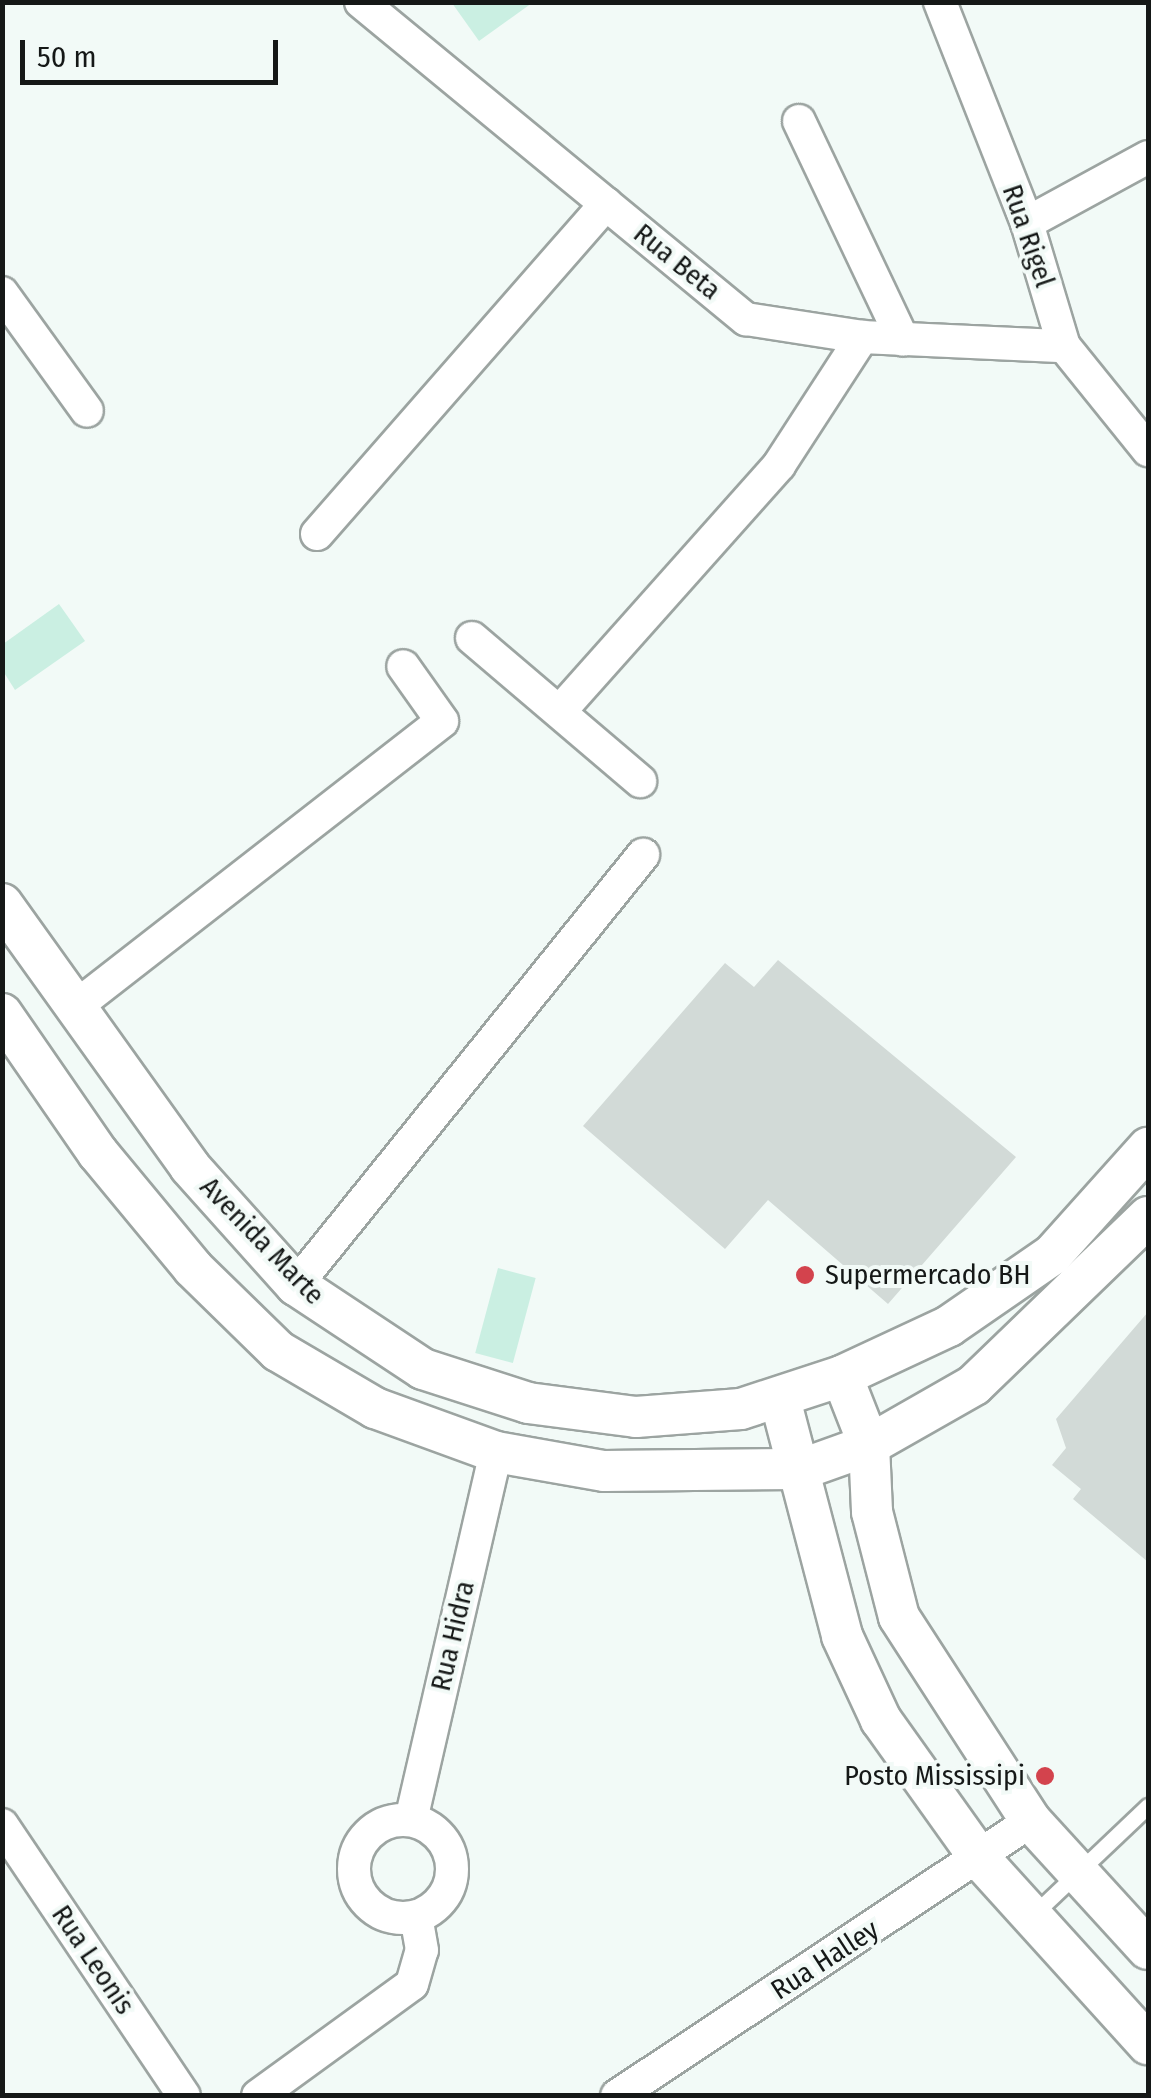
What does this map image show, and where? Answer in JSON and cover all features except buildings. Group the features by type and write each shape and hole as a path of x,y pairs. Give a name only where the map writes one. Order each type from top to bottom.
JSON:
{"street":[{"name":"Rua Beta","path":"362,2 746,319 862,338 1064,346"},
{"name":"Rua Rigel","path":"940,2 1027,223 1064,346 1148,450"},
{"path":"799,121 903,340"},
{"path":"1027,223 1148,157"},
{"path":"317,534 606,204"},
{"path":"2,292 87,410"},
{"path":"561,710 779,465 862,338"},
{"path":"472,638 640,781"},
{"path":"75,1007 442,721 404,666"},
{"path":"296,1285 643,854"},
{"name":"Avenida Marte","path":"2,904 190,1167 296,1285 423,1370 507,1399 636,1418 780,1398 842,1376 949,1326 1052,1255 1148,1148"},
{"path":"2,1014 110,1167 192,1268 278,1351 376,1408 496,1452 604,1471 706,1476 802,1468 869,1445 974,1385 1148,1216"},
{"path":"842,1376 869,1445 872,1512 900,1617 1031,1821 1076,1876 1148,1950"},
{"path":"780,1398 802,1468 842,1636 881,1720 980,1859 1148,2044"},
{"path":"496,1452 507,1399"},
{"name":"Rua Hidra","path":"411,1820 496,1452"},
{"path":"411,1820 437,1833 452,1859 441,1901 416,1917 371,1907 354,1864 367,1836 411,1820"},
{"name":"Rua Halley","path":"617,2096 980,1859 1031,1821"},
{"name":"Rua Leonis","path":"2,1825 184,2096"},
{"path":"258,2096 412,1984 422,1950 416,1917"}],"lane":[{"path":"1031,1916 1148,1806"}],"green space":[{"path":"452,3 532,3 479,41"},
{"path":"59,604 85,641 15,690 3,671 3,644"},
{"path":"498,1268 536,1278 513,1363 475,1353"}],"place":[{"name":"Supermercado BH","path":"805,1275"},
{"name":"Posto Mississipi","path":"1045,1776"}]}
